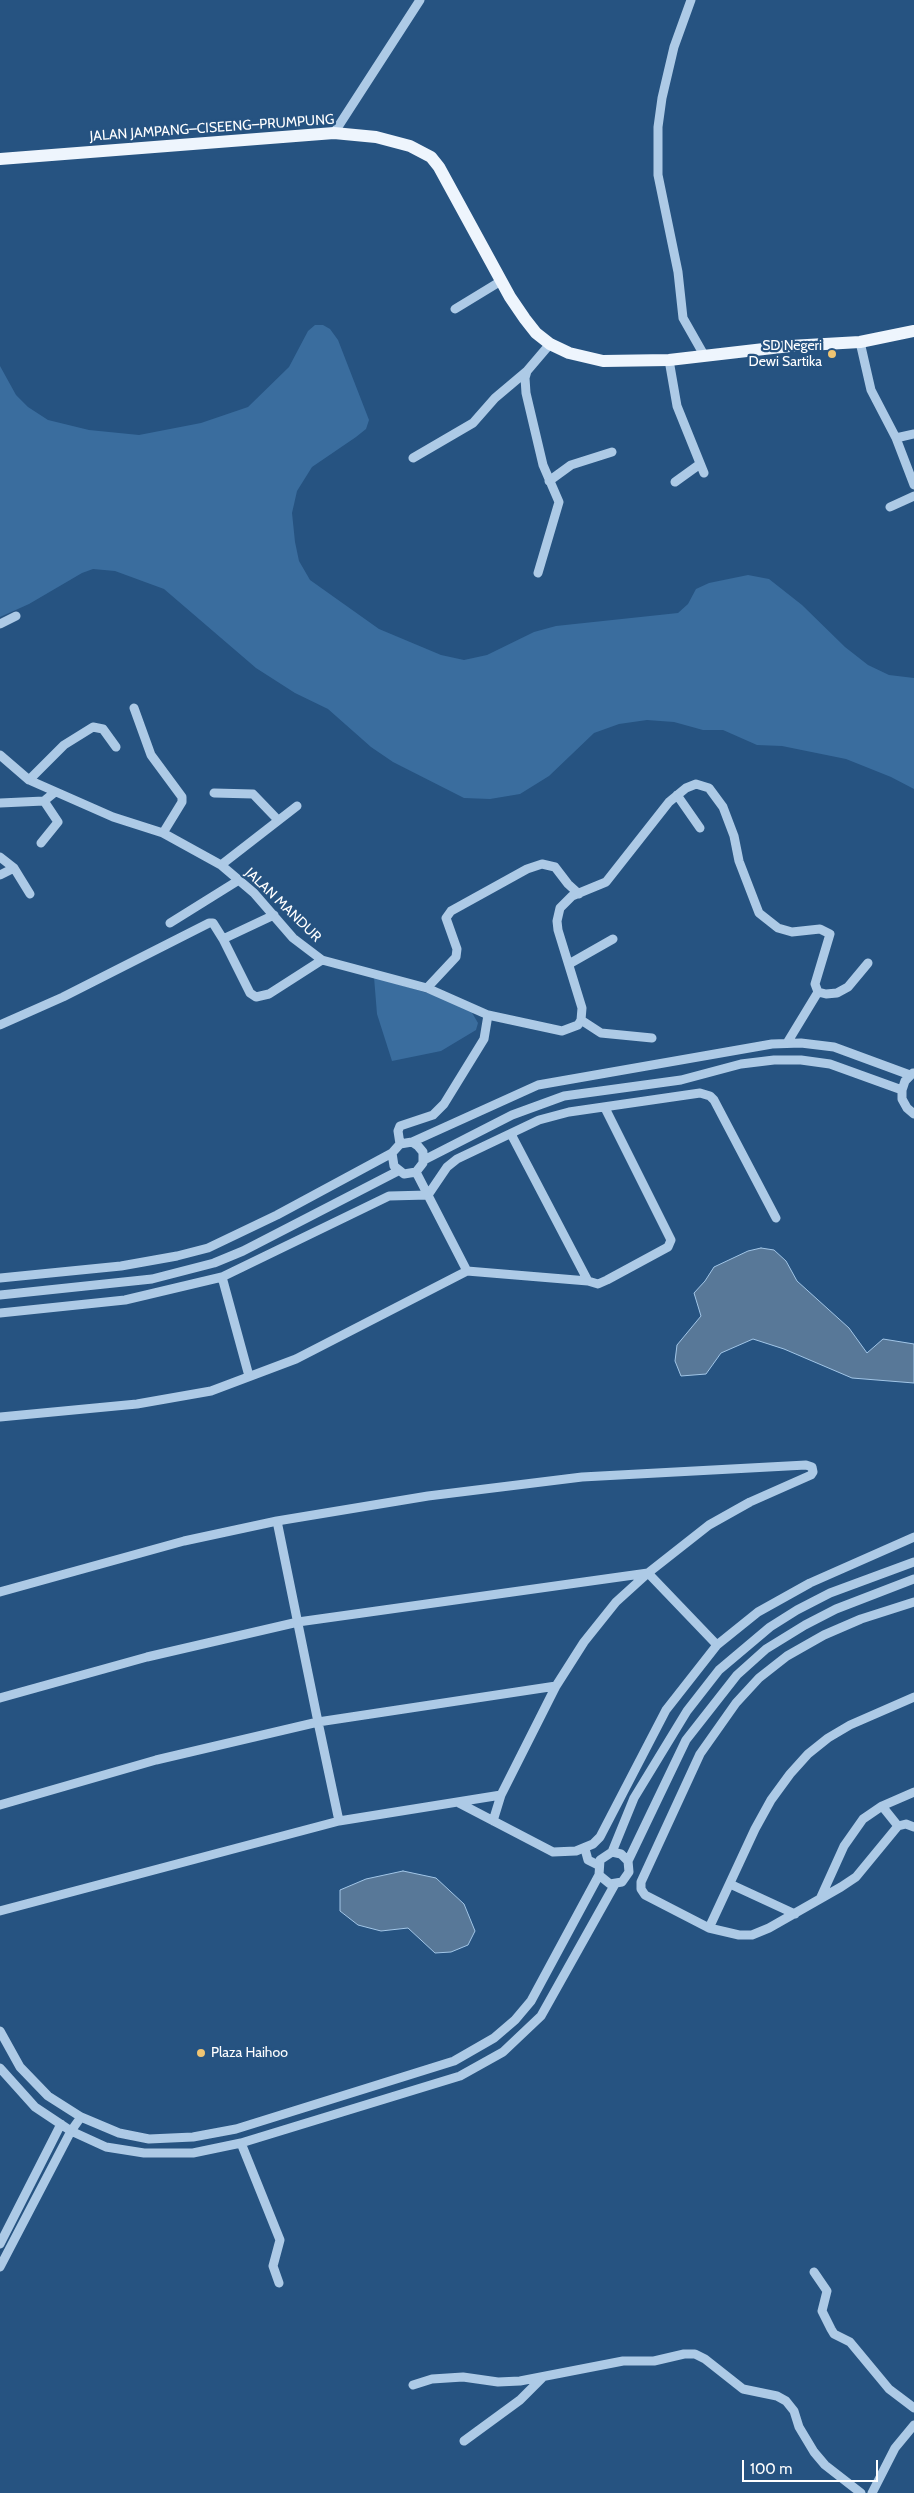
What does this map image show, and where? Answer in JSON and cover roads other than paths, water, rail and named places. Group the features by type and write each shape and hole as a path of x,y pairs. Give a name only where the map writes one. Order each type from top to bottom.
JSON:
{"main road":[{"name":"JALAN JAMPANG–CISEENG–PRUMPUNG","path":"0,159 334,133 376,137 410,146 431,157 439,167 501,281 525,319 536,333 550,344 569,353 603,361 669,360 704,355 860,342 914,331"}],"street":[{"path":"334,133 420,0"},
{"path":"691,0 674,47 662,98 658,127 658,175 678,272 683,318 704,355"},
{"path":"455,309 501,281"},
{"path":"860,342 869,384 896,438 914,485"},
{"path":"413,458 473,423 495,398 527,371 550,344"},
{"path":"669,360 677,406 704,473"},
{"path":"527,371 525,378 526,393 549,481 557,496 558,510 538,573"},
{"path":"896,438 914,434"},
{"path":"549,481 571,465 612,452"},
{"path":"674,482 700,464"},
{"path":"890,506 914,496"},
{"path":"0,624 16,616"},
{"path":"134,708 151,755 182,797 182,802 163,834"},
{"path":"29,780 64,745 92,727 103,729 116,747"},
{"name":"JALAN MANDUR","path":"0,755 29,780 113,817 163,834 221,865 254,892 294,938 322,960 427,988 488,1015 562,1031 574,1029 582,1020"},
{"path":"652,1038 601,1033 582,1020 582,1008 558,930 558,914 565,902 606,882 669,802 696,784 704,785 713,792 724,807 758,913 765,920 792,932 820,929 830,934 815,984 818,992"},
{"path":"0,803 44,801 55,792"},
{"path":"214,793 253,794 278,820"},
{"path":"677,795 700,828"},
{"path":"41,842 58,822 44,801"},
{"path":"221,865 297,806"},
{"path":"0,857 14,868 30,894"},
{"path":"427,988 456,956 457,949 446,918 451,911 527,869 542,864 555,867 568,884 579,894"},
{"path":"0,875 14,868"},
{"path":"170,923 239,880"},
{"path":"223,939 274,915"},
{"path":"0,1025 63,997 209,923 213,924 223,939 250,992 256,997 269,994 322,960"},
{"path":"569,964 613,939"},
{"path":"818,992 826,994 837,993 848,987 868,963"},
{"path":"787,1043 818,992"},
{"path":"400,1144 398,1130 400,1126 433,1114 444,1104 484,1039 488,1015"},
{"path":"0,1278 121,1266 178,1256 208,1248 392,1153 400,1144 412,1142 538,1085 560,1079 676,1062 735,1049 787,1043 834,1047 912,1074 902,1090 902,1099 907,1108 914,1114"},
{"path":"392,1153 394,1166 398,1171 404,1174 416,1172 424,1160 512,1115 564,1096 681,1080 741,1064 774,1060 801,1060 830,1064 902,1090"},
{"path":"428,1195 447,1167 457,1159 555,1115 700,1093 710,1096 776,1218"},
{"path":"0,1418 172,1399 211,1391 296,1360 467,1271 588,1281 598,1284 607,1280 668,1247 671,1240 605,1108"},
{"path":"512,1134 588,1281"},
{"path":"412,1142 423,1152 424,1160"},
{"path":"0,1295 143,1280 214,1263 244,1251 398,1171"},
{"path":"416,1172 467,1271"},
{"path":"0,1313 125,1300 222,1277 390,1196 428,1195"},
{"path":"222,1277 249,1376"},
{"path":"0,1592 140,1552 277,1521 437,1494 582,1477 806,1465 812,1467 813,1472 811,1475 750,1502 709,1526 635,1583 600,1621 556,1686 502,1795 494,1821"},
{"path":"277,1521 339,1821"},
{"path":"459,1803 553,1852 585,1848 600,1837 666,1710 718,1645 758,1612 810,1583 914,1537"},
{"path":"612,1852 634,1798 687,1710 719,1670 770,1626 797,1610 830,1593 914,1562"},
{"path":"0,1698 147,1657 298,1622 648,1573"},
{"path":"648,1573 718,1645"},
{"path":"628,1861 686,1740 737,1675 766,1649 805,1625 836,1609 914,1579"},
{"path":"914,1602 861,1619 824,1635 787,1656 760,1678 736,1702 700,1754 641,1882 641,1889 645,1895 709,1928 739,1935 752,1935 795,1914 856,1877 898,1826 906,1824 914,1827"},
{"path":"0,1805 156,1760 318,1722 556,1686"},
{"path":"709,1928 771,1800 790,1774 808,1754 828,1738 850,1725 914,1697"},
{"path":"820,1900 840,1854 864,1819 882,1806 914,1792"},
{"path":"0,1911 339,1821 502,1795"},
{"path":"882,1806 898,1826"},
{"path":"585,1848 588,1860 598,1865"},
{"path":"0,2031 20,2067 48,2096 81,2117 119,2133 149,2139 193,2137 236,2129 454,2061 494,2038 531,2001 599,1875 598,1865 603,1856 612,1852 621,1854 628,1861 630,1868 628,1876 622,1882 615,1884 605,1882 599,1875"},
{"path":"0,2068 35,2107 71,2131 106,2147 144,2153 193,2153 241,2143 460,2076 503,2052 541,2016 615,1884"},
{"path":"730,1884 795,1914"},
{"path":"0,2267 71,2131 81,2117"},
{"path":"0,2244 61,2124"},
{"path":"241,2143 280,2240 273,2266 278,2283"},
{"path":"32,2181 42,2186"},
{"path":"6,2232 16,2237"},
{"path":"814,2272 827,2291 822,2311 834,2334 850,2342 889,2389 914,2408"},
{"path":"413,2385 432,2379 445,2378 476,2378 498,2382 542,2378 623,2360 654,2361 684,2354 696,2354 743,2389 777,2396 786,2400 794,2411 799,2427 814,2452 825,2465 861,2493"},
{"path":"464,2441 520,2400 542,2378"},
{"path":"872,2493 896,2448 914,2425"}],"place":[{"name":"SD Negeri Dewi Sartika","path":"832,354"},
{"name":"Plaza Haihoo","path":"201,2053"}]}
